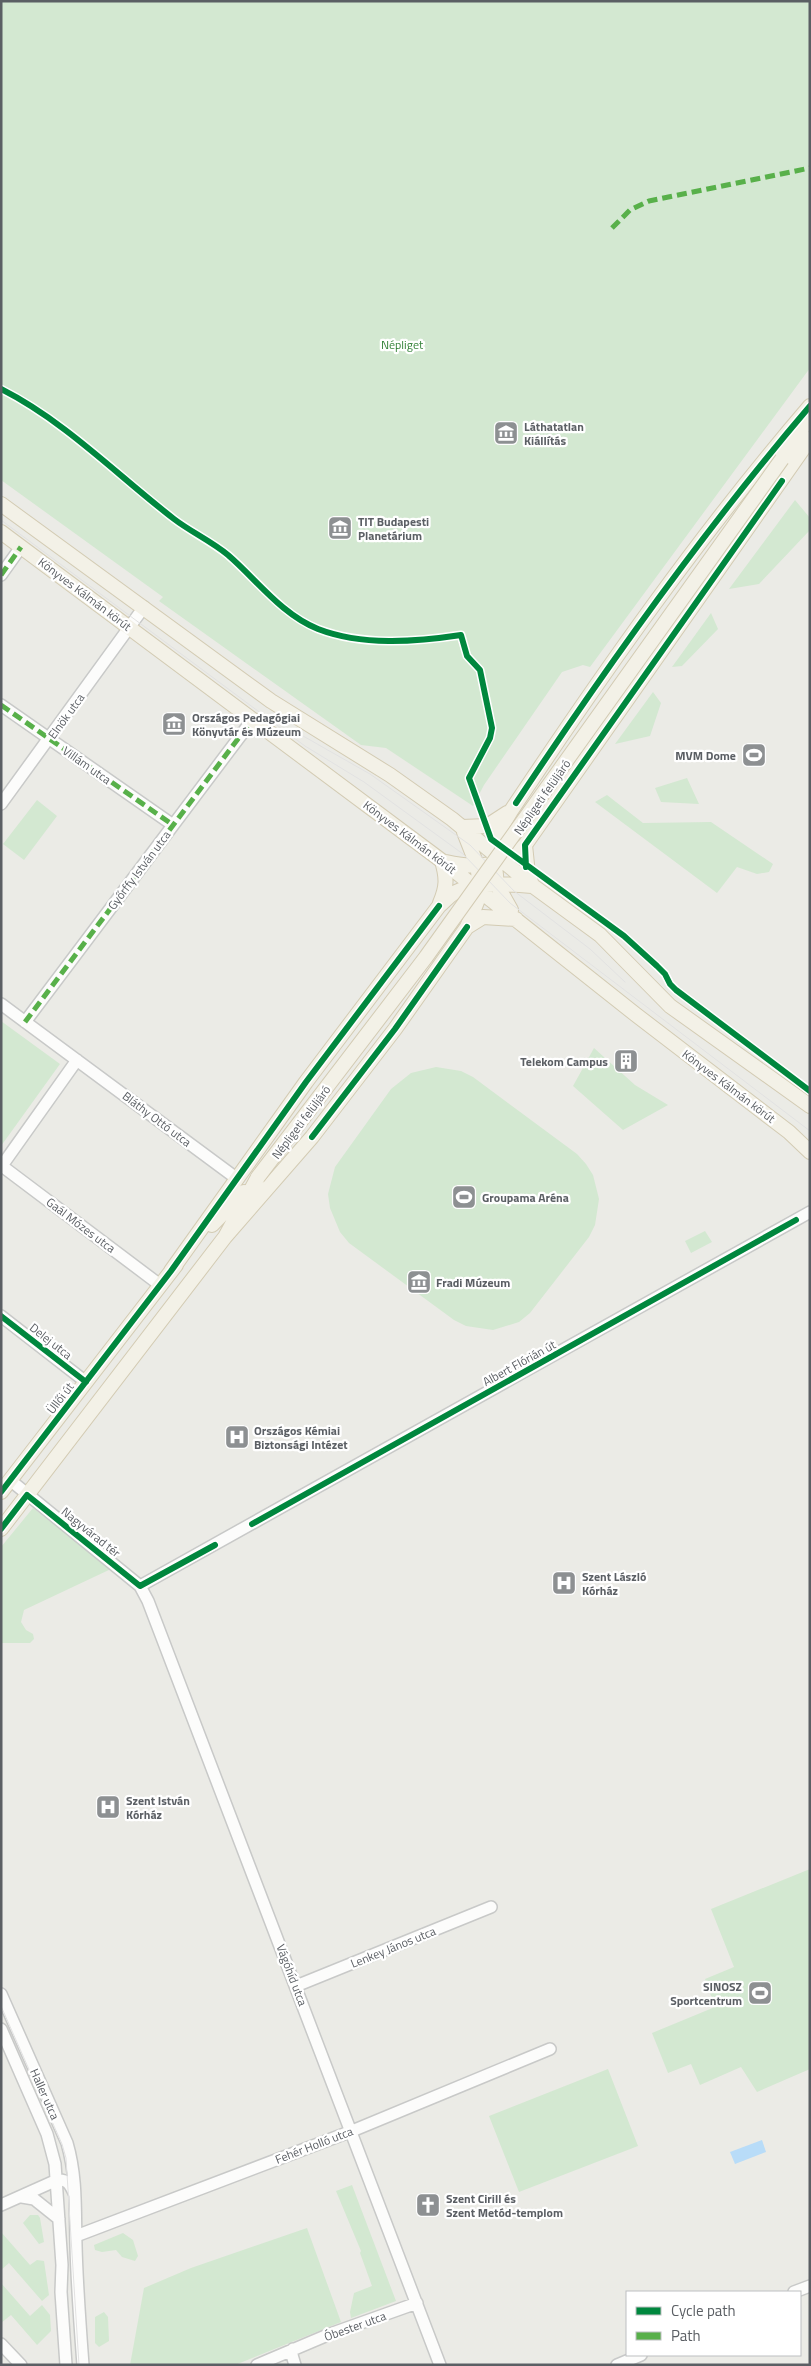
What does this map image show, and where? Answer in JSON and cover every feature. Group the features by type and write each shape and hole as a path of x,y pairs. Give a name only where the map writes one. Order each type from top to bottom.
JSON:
{"main road":[{"path":"517,919 503,900 497,885 497,860 493,840 546,756 654,603 773,449 810,406"},
{"path":"782,459 810,417"},
{"path":"782,459 810,429"},
{"path":"442,861 462,866 477,865 514,856 525,844 810,439"},
{"name":"Népligeti felüljáró","path":"258,1177 426,957 782,459"},
{"name":"Könyves Kálmán körút","path":"1,504 271,701 390,775 462,826 497,860 600,935 670,1006 809,1105"},
{"name":"Könyves Kálmán körút","path":"1,532 478,888 635,1014 789,1132 810,1152"},
{"path":"546,756 551,754 563,759 568,765 571,778"},
{"path":"528,785 527,792 531,800 538,804 554,805"},
{"path":"1,1529 225,1237 312,1137 416,1001 467,927 477,902 477,865 462,826 487,826 511,811"},
{"path":"171,1271 306,1082 439,906 454,892 497,885 533,886 528,874 525,844"},
{"path":"439,906 446,890 447,877 442,861"},
{"path":"439,906 452,907 462,916 467,927"},
{"path":"467,927 483,917 517,919"},
{"path":"385,979 388,995 401,1005 416,1001"},
{"path":"789,1132 810,1140"},
{"path":"225,1237 258,1177"},
{"name":"Üllői út","path":"1,1492 171,1271 258,1177"}],"street":[{"path":"1,575 21,547"},
{"name":"Elnök utca","path":"1,804 144,607"},
{"name":"Villám utca","path":"1,705 173,825"},
{"name":"Győrffy István utca","path":"24,1022 253,719"},
{"name":"Bláthy Ottó utca","path":"1,1004 236,1178"},
{"path":"2,1166 77,1060"},
{"name":"Gaál Mózes utca","path":"2,1166 160,1285"},
{"name":"Albert Flórián út","path":"140,1586 810,1212"},
{"name":"Delej utca","path":"1,1316 86,1382"},
{"name":"Nagyvárad tér","path":"10,1480 140,1586"},
{"name":"Vágóhíd utca","path":"140,1586 148,1601 440,2365"},
{"name":"Lenkey János utca","path":"296,1986 491,1907"},
{"name":"Haller utca","path":"1,1994 68,2143 76,2196 76,2236 83,2365"},
{"name":"Haller utca","path":"1,2030 47,2134 57,2180 66,2365"},
{"name":"Fehér Holló utca","path":"76,2236 352,2131 550,2049"},
{"path":"1,2205 57,2180 68,2182 76,2196"},
{"path":"22,2197 34,2199 59,2219"},
{"path":"797,2291 810,2286"},
{"name":"Óbester utca","path":"257,2365 293,2349 417,2303"},
{"path":"1,2344 20,2365"},
{"path":"293,2349 292,2355 295,2365"},
{"path":"616,2365 638,2356"}],"green space":[{"name":"Népliget","path":"1,1 810,1 810,368 590,667 583,665 562,672 484,785 473,806 386,748 361,745 159,601 163,597 1,480"},
{"path":"795,500 810,518 810,530 759,584 729,589"},
{"path":"711,613 718,629 682,666 672,667"},
{"path":"653,692 661,703 650,736 615,744"},
{"path":"687,778 699,804 661,802 655,788"},
{"path":"607,795 643,823 711,822 773,864 769,872 757,874 737,867 717,893 595,802"},
{"path":"37,800 57,816 24,860 3,844"},
{"path":"1,1021 60,1064 1,1146"},
{"path":"594,1048 635,1085 668,1105 623,1130 573,1086"},
{"name":"Groupama Aréna","path":"436,1067 461,1071 473,1077 577,1154 593,1175 599,1199 595,1225 589,1237 530,1313 519,1322 493,1330 466,1326 454,1320 349,1243 340,1232 330,1208 328,1194 335,1167 391,1089 411,1073"},
{"path":"705,1231 712,1242 691,1253 685,1241"},
{"path":"33,1508 111,1569 24,1610 21,1622 26,1630 33,1634 34,1639 30,1643 1,1643 1,1547"},
{"name":"SINOSZ Sportcentrum","path":"810,1869 810,2069 757,2092 741,2067 700,2085 691,2064 668,2073 652,2033 715,2007 705,1979 734,1967 711,1909"},
{"path":"608,2069 638,2146 519,2192 489,2116"},
{"path":"352,2185 396,2301 351,2318 350,2312 354,2293 372,2286 360,2253 361,2251 336,2191"},
{"path":"30,2215 38,2215 40,2218 44,2242 39,2244 23,2223"},
{"path":"307,2228 341,2322 235,2365 130,2365 144,2288 191,2268"},
{"path":"1,2232 30,2265 37,2260 44,2261 49,2295 42,2301 9,2263 1,2270"},
{"path":"123,2233 133,2240 138,2256 135,2261 122,2257 116,2250 102,2252 95,2250 94,2245"},
{"path":"1,2283 30,2316 42,2305 50,2315 51,2331 37,2345 11,2315 1,2323"},
{"path":"104,2312 108,2317 109,2341 99,2347 95,2343 95,2317"}],"water":[{"path":"762,2140 766,2152 735,2164 730,2152"}],"tram line":[{"path":"1,520 305,746 364,782 463,854 510,903 810,1131"},
{"path":"296,732 370,774 470,845 514,891 590,949 625,982"},
{"path":"1,2006 62,2144 66,2158 79,2365"}],"marked path":[{"path":"612,228 630,210 649,201 810,168"},
{"path":"1,575 21,547"},
{"path":"1,705 173,825"},
{"path":"25,1022 253,719"}],"cycle path":[{"path":"1,389 25,402 69,433 174,519 228,555 281,606 305,623 335,634 370,640 407,641 461,635 467,656 480,670 492,728 490,738 469,778 491,839 624,936 665,974 670,984 676,990 810,1091"},
{"path":"516,803 585,701 694,550 770,453 810,406"},
{"path":"526,867 525,845 782,481"},
{"path":"1,1492 171,1271 306,1082 439,906"},
{"path":"312,1137 395,1029 467,927"},
{"path":"252,1524 796,1220"},
{"path":"1,1316 86,1382"},
{"path":"1,1529 27,1495 140,1586 215,1545"}],"place":[{"name":"Láthatatlan Kiállítás","path":"506,433"},
{"name":"TIT Budapesti Planetárium","path":"340,528"},
{"name":"Országos Pedagógiai Könyvtár és Múzeum","path":"174,724"},
{"name":"MVM Dome","path":"754,755"},
{"name":"Telekom Campus","path":"626,1061"},
{"name":"Groupama Aréna","path":"464,1197"},
{"name":"Fradi Múzeum","path":"419,1282"},
{"name":"Országos Kémiai Biztonsági Intézet","path":"237,1437"},
{"name":"Szent László Kórház","path":"564,1583"},
{"name":"Szent István Kórház","path":"108,1807"},
{"name":"SINOSZ Sportcentrum","path":"760,1993"},
{"name":"Szent Cirill és Szent Metód-templom","path":"428,2205"}]}
